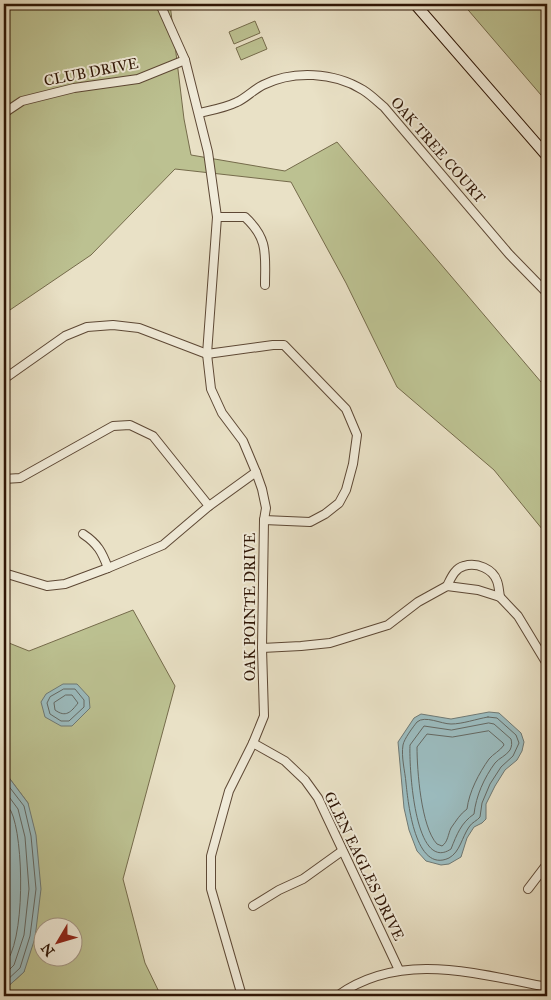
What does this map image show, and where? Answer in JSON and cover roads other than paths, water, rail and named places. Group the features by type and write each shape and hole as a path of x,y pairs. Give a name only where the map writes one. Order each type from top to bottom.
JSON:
{"street":[{"path":"415,4 547,156"},
{"name":"OAK POINTE DRIVE","path":"162,5 185,60 199,113 208,152 217,217 207,354 211,389 222,413 243,441 262,488 266,508 264,520 262,648 264,716 229,791 211,856 210,870 211,889 242,996"},
{"name":"CLUB DRIVE","path":"4,113 22,101 74,88 138,79 185,60"},
{"name":"OAK TREE COURT","path":"199,113 237,102 262,85 286,77 320,75 343,80 364,90 384,108 509,254 547,293"},
{"path":"217,217 245,217 256,228 265,249 265,285"},
{"path":"4,379 65,336 87,327 113,325 139,328 207,354 273,344 284,345 346,409 356,435 353,464 346,490 338,503 325,514 310,522 264,520"},
{"path":"4,479 20,478 114,426 130,425 153,436 209,506"},
{"path":"4,573 47,586 65,584 108,568 163,545 209,506 256,472"},
{"path":"83,534 94,542 102,553 108,568"},
{"path":"447,586 452,575 463,566 478,564 488,569 497,580 500,597"},
{"path":"262,648 330,643 388,626 418,602 447,586 478,590 500,597 518,616 547,664"},
{"name":"GLEN EAGLES DRIVE","path":"253,742 285,760 305,780 318,798 399,970"},
{"path":"253,906 279,890 304,879 342,851"},
{"path":"528,889 547,864"},
{"path":"337,996 374,977 399,970 455,970 547,987"}],"water":[{"path":"63,684 77,684 89,697 90,708 72,726 61,726 45,717 41,702 46,694"},
{"path":"489,712 499,713 521,733 524,742 522,751 517,760 505,770 495,786 486,804 486,819 474,827 467,838 461,857 449,864 441,865 426,861 417,851 409,830 404,808 398,742 414,718 421,714 451,719"},
{"path":"4,771 28,803 36,835 41,889 37,918 32,918 32,947 24,972 4,990"}]}
